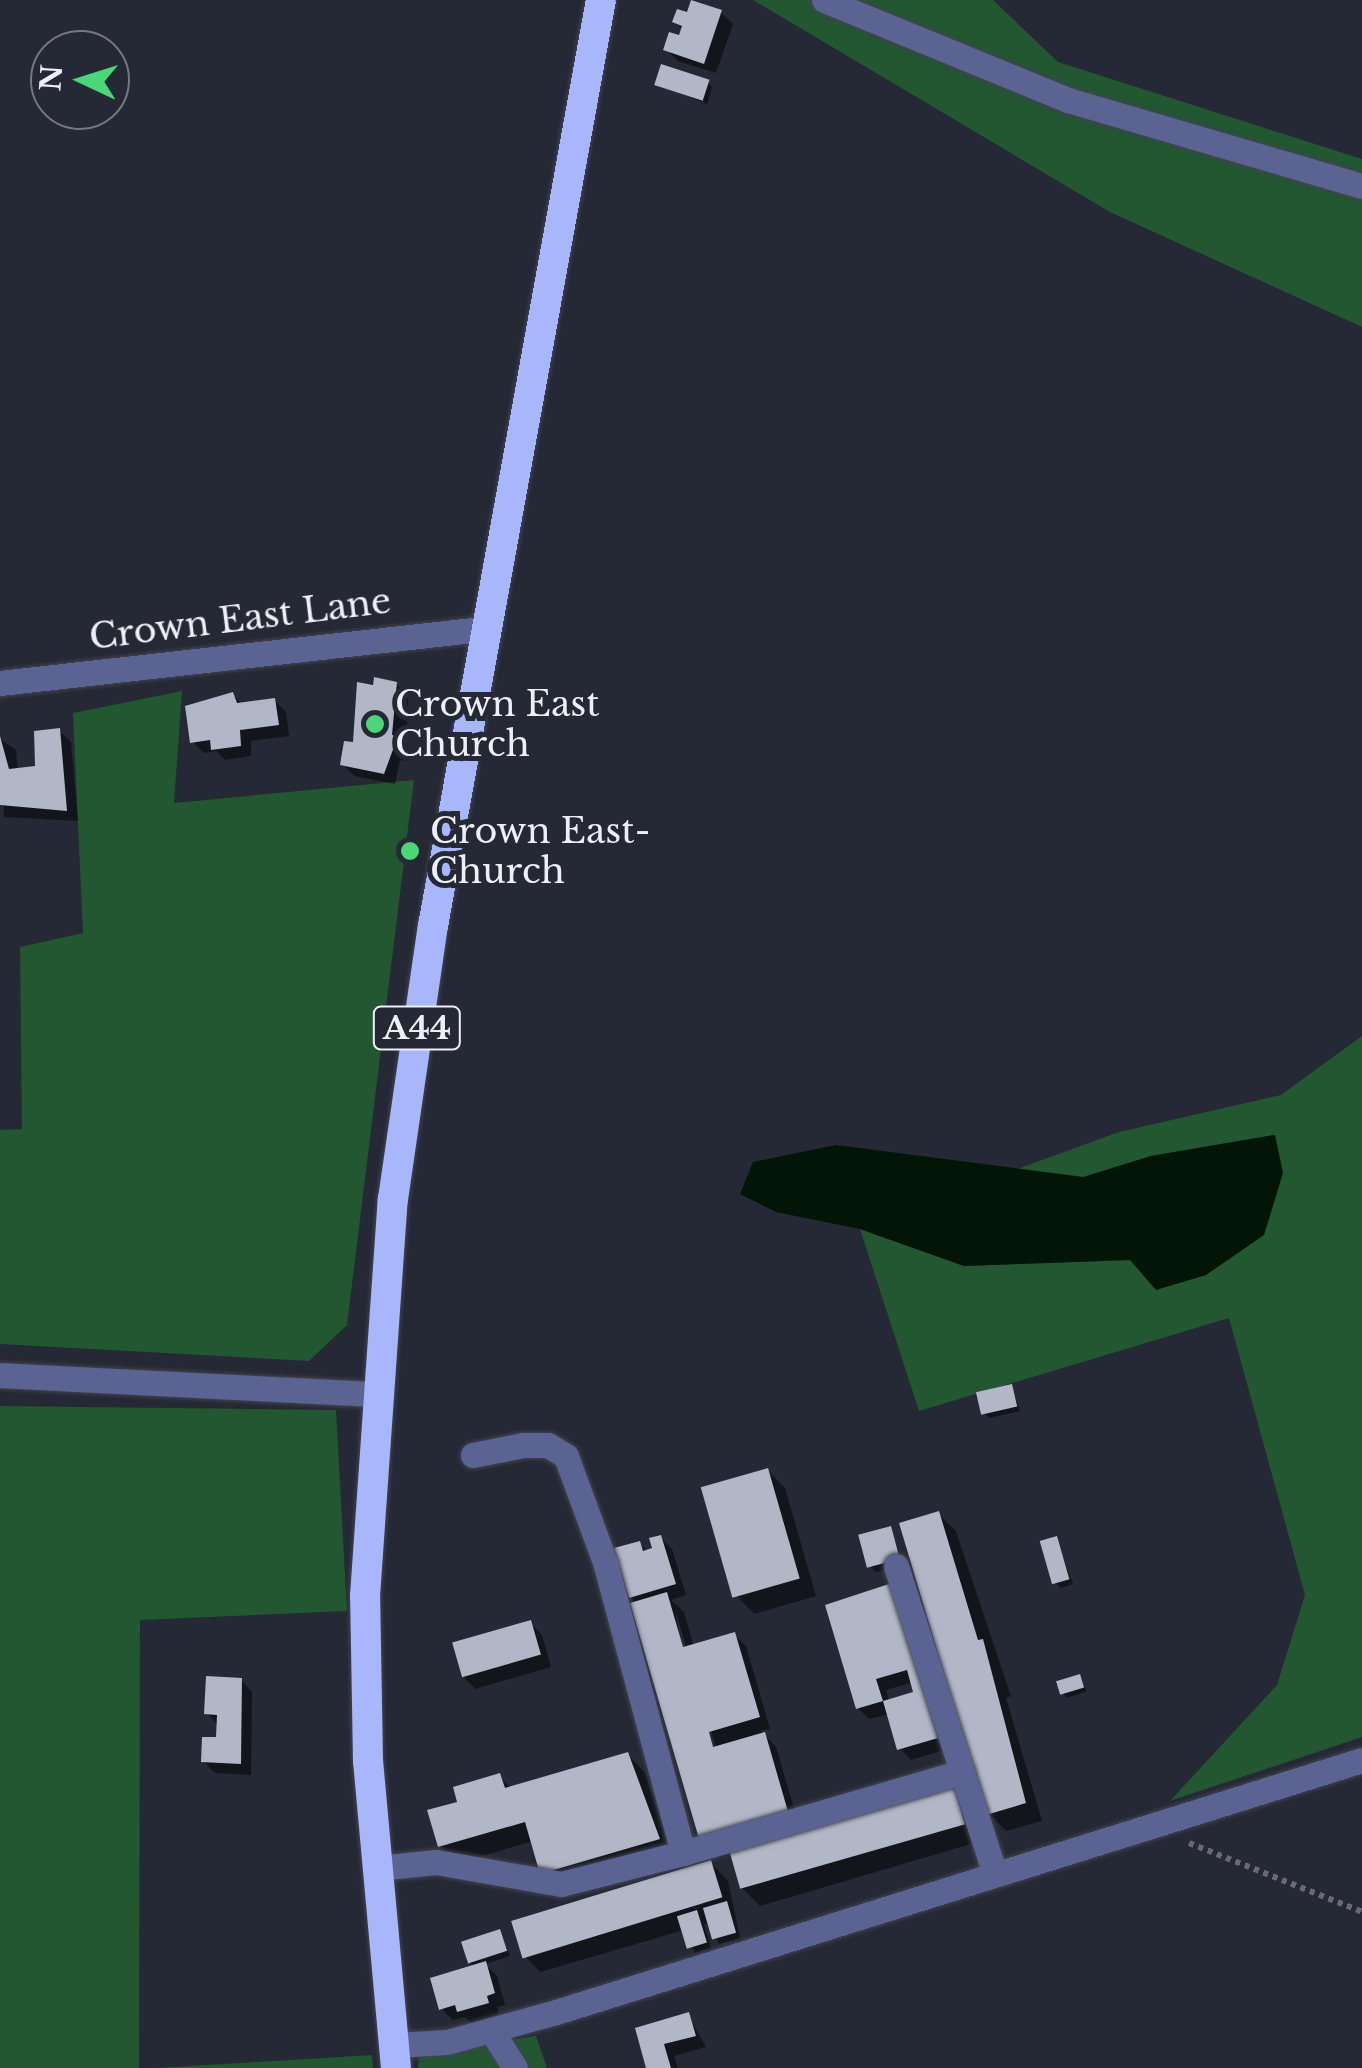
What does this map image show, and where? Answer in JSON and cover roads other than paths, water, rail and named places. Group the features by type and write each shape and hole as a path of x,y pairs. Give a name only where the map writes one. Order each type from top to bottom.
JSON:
{"highway":[{"name":"A44","path":"396,2057 378,1868 365,1630 376,1394 410,1073 601,0"}],"street":[{"path":"824,0 1068,100 1362,186"},
{"name":"Crown East Lane","path":"0,684 488,628"},
{"path":"0,1375 376,1394"},
{"path":"473,1455 524,1445 548,1445 566,1456 606,1566 683,1853"},
{"path":"896,1566 994,1872"},
{"path":"396,2057 951,1891 994,1872 1150,1828 1362,1760"},
{"path":"378,1868 436,1862 561,1884 962,1772"},
{"path":"491,2030 515,2068"}],"place":[{"name":"Crown East Church","path":"375,724"},
{"name":"Crown East- Church","path":"410,851"}]}
